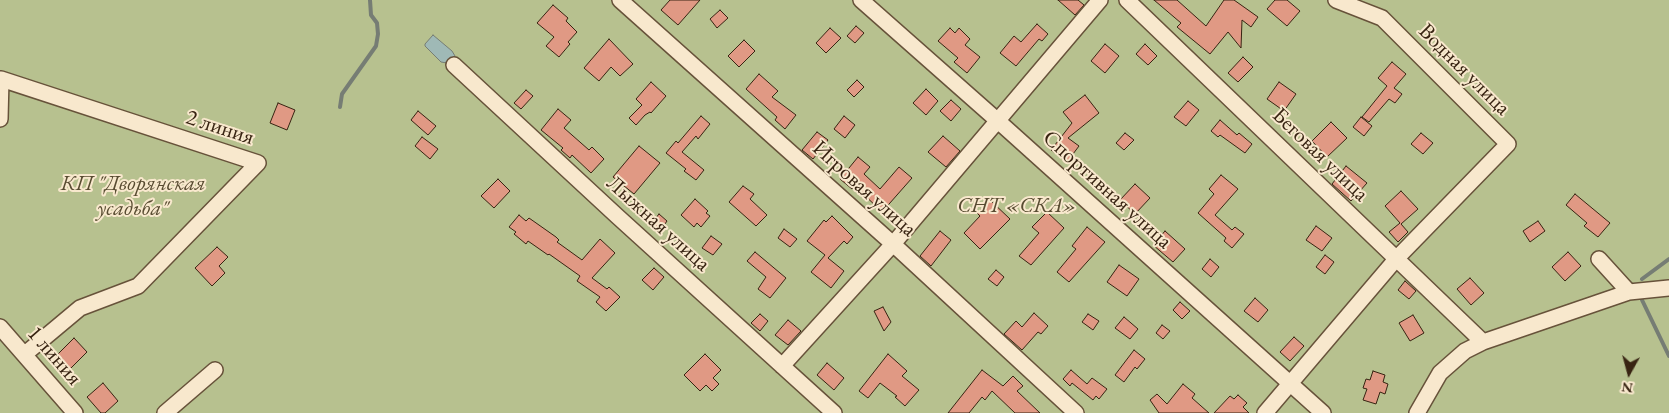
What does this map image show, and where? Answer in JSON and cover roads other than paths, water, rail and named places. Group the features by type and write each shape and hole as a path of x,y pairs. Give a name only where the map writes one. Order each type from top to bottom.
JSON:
{"street":[{"name":"Игровая улица","path":"620,0 893,244 1076,413"},
{"name":"Спортивная улица","path":"861,0 1323,413"},
{"path":"782,366 893,244 1100,0"},
{"name":"Беговая улица","path":"1127,0 1483,342"},
{"name":"Водная улица","path":"1336,0 1382,18 1508,144 1397,258"},
{"name":"Лыжная улица","path":"454,65 834,413"},
{"name":"2 линия","path":"0,119 2,79 258,163 138,286 80,308 25,354"},
{"path":"1265,413 1397,258"},
{"path":"1599,259 1629,292"},
{"path":"1417,413 1440,373 1465,351 1483,342 1629,292 1669,288"},
{"name":"1 линия","path":"0,327 75,413"},
{"path":"165,413 215,370"}],"water":[{"path":"433,35 452,51 455,56 454,59 447,63 441,62 425,46"}],"waterway":[{"path":"340,107 342,94 376,46 377,23 371,15 370,0"},
{"path":"1642,279 1669,259"},
{"path":"1642,300 1669,356"}],"park label":[{"name":"КП \"Дворянская усадьба\"","path":"133,196"},
{"name":"СНТ «СКА»","path":"1017,206"}]}
